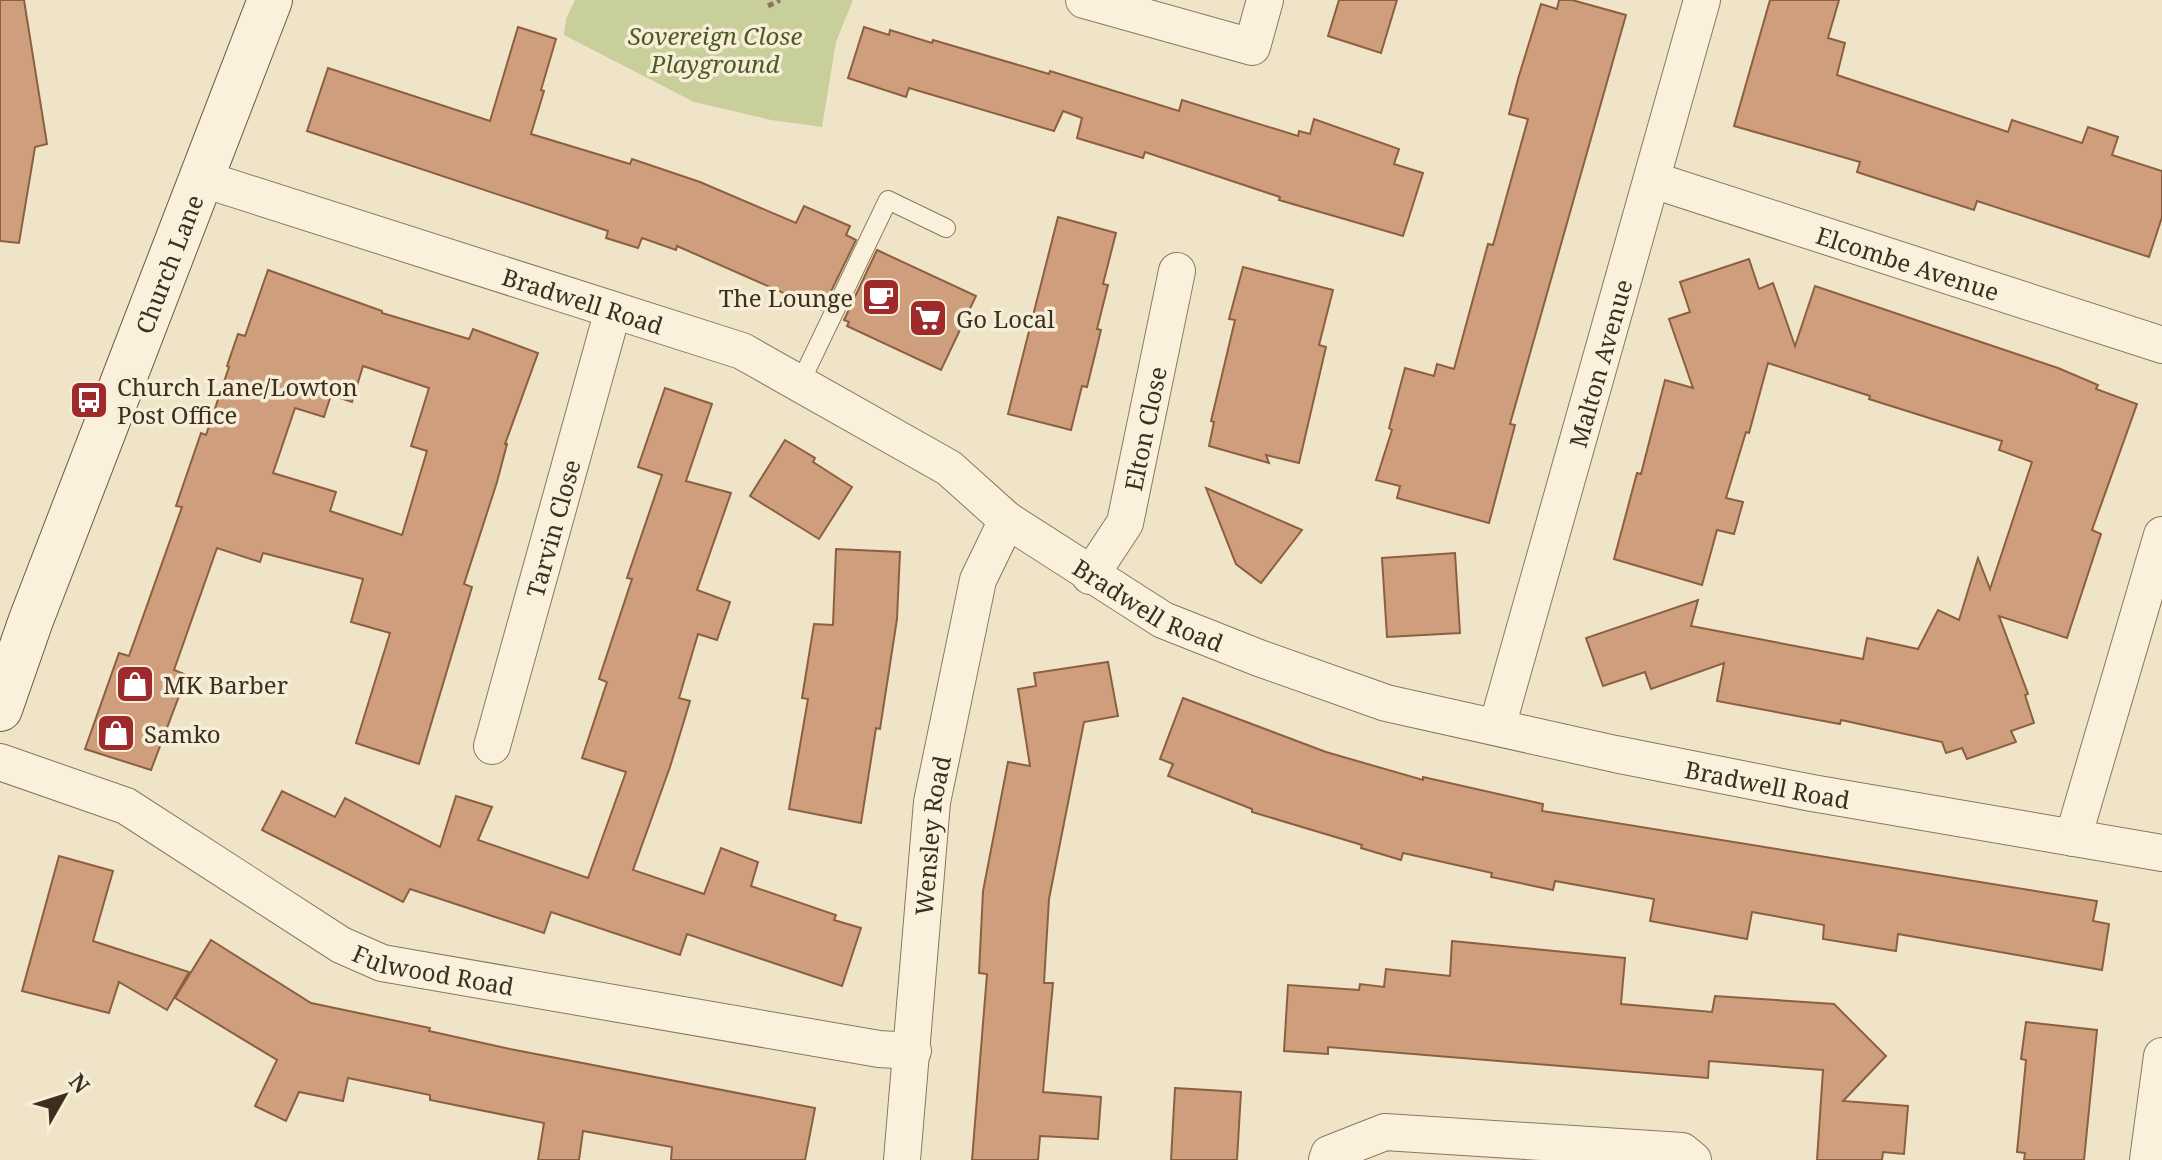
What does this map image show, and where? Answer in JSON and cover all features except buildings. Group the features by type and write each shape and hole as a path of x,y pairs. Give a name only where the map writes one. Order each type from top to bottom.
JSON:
{"main road":[{"name":"Church Lane","path":"1,705 270,0"}],"street":[{"path":"1084,0 1252,47 1265,0"},
{"name":"Malton Avenue","path":"1497,727 1702,0"},
{"name":"Bradwell Road","path":"200,178 742,351 949,468 1007,520 1163,620 1386,703 1615,754 1812,793 2162,853"},
{"name":"Elcombe Avenue","path":"1653,180 2162,345"},
{"name":"Elton Close","path":"1090,576 1125,523 1177,271"},
{"name":"Tarvin Close","path":"492,746 613,310"},
{"name":"Wensley Road","path":"902,1160 932,802 978,580 1007,520"},
{"path":"2073,838 2162,535"},
{"name":"Fulwood Road","path":"0,762 136,811 341,945 382,963 879,1049 913,1051"},
{"path":"2148,1160 2162,1056"},
{"path":"1327,1160 1329,1154 1385,1132 1682,1151 1693,1160"}],"lane":[{"path":"800,383 888,200 946,228"}],"path":[{"path":"768,6 780,0"}],"green space":[{"name":"Sovereign Close Playground","path":"575,0 853,0 836,42 822,127 771,120 694,102 564,35 566,19"}],"place":[{"name":"The Lounge","path":"881,297"},
{"name":"Go Local","path":"928,318"},
{"name":"Church Lane/Lowton Post Office","path":"89,400"},
{"name":"MK Barber","path":"135,684"},
{"name":"Samko","path":"116,733"}]}
